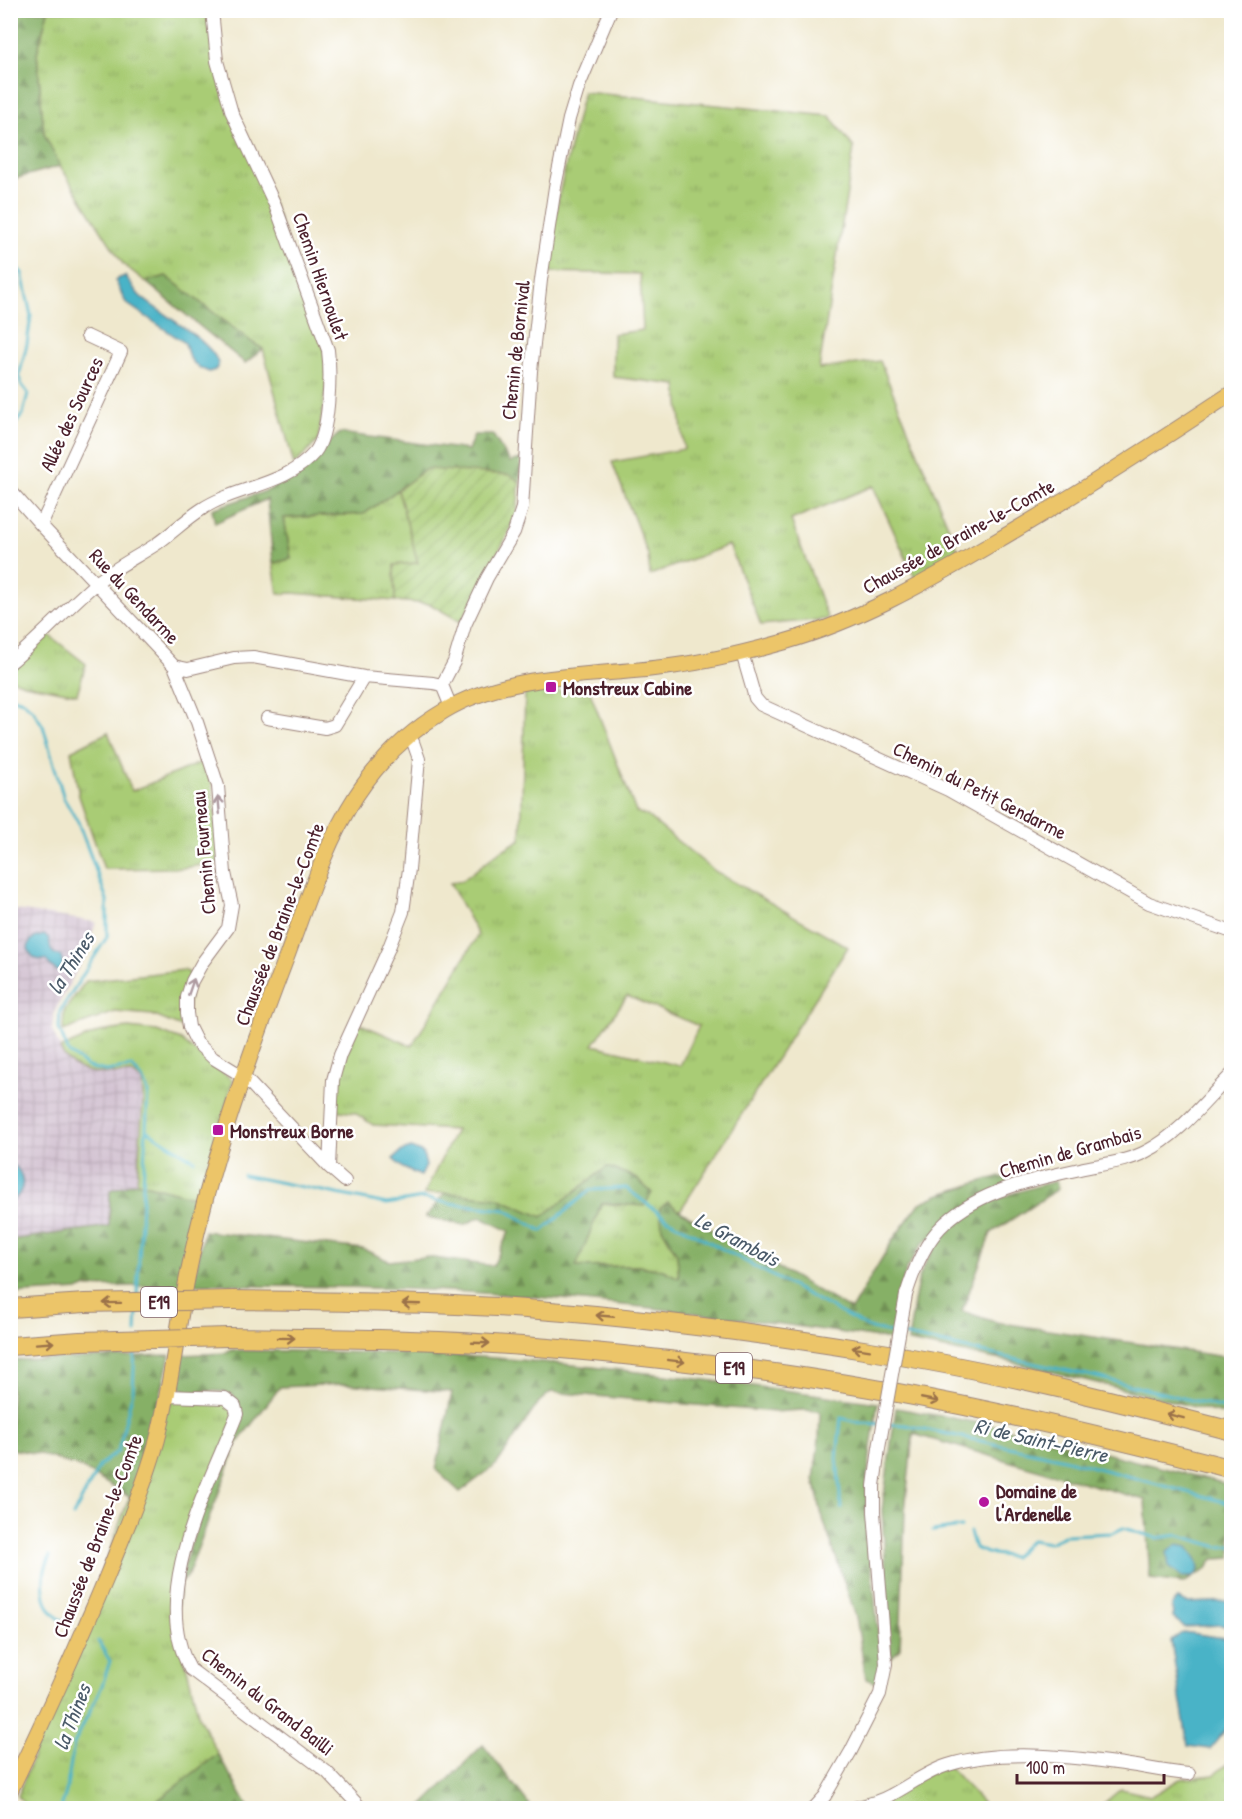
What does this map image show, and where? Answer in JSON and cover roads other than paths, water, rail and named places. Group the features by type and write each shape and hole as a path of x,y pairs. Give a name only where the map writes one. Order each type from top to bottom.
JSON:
{"highway":[{"name":"E19","path":"10,1308 85,1303 233,1300 362,1302 498,1307 629,1318 873,1351 1005,1376 1232,1431"},
{"name":"E19","path":"10,1346 80,1341 228,1337 364,1339 494,1344 626,1356 753,1370 996,1412 1232,1469"}],"main road":[{"name":"Chaussée de Braine-le-Comte","path":"10,1791 75,1652 141,1488 167,1396 188,1272 200,1221 244,1077 274,989 309,896 340,824 353,800 389,754 408,736 451,707 492,690 525,683 673,666 742,653 838,624 920,586 1118,469 1232,393"}],"street":[{"name":"Chemin Hiernoulet","path":"10,663 96,583 171,534 204,508 262,485 297,467 314,453 321,443 326,425 328,350 275,205 232,113 217,61 212,10"},
{"name":"Chemin de Bornival","path":"442,685 454,662 470,616 487,578 514,532 522,508 530,382 541,280 555,187 569,119 579,86 611,10"},
{"name":"Allée des Sources","path":"41,525 121,352 87,336"},
{"name":"Rue du Gendarme","path":"14,493 41,525 174,666 188,669 234,658 253,657 364,677 442,685"},
{"name":"Chemin du Petit Gendarme","path":"742,653 755,698 761,705 948,790 1149,903 1232,932"},
{"name":"Chemin Fourneau","path":"174,666 218,786 225,873 232,905 228,928 202,963 192,981 187,997 189,1027 197,1043 213,1058 244,1077"},
{"path":"267,718 326,728 335,725 364,677"},
{"path":"442,685 451,707"},
{"path":"329,1167 333,1080 340,1055 403,912 419,759 413,742 408,736"},
{"name":"Chemin de Grambais","path":"814,1809 825,1797 880,1694 886,1664 874,1486 906,1295 915,1268 927,1246 945,1223 970,1205 1018,1184 1144,1153 1177,1130 1232,1074"},
{"path":"244,1077 345,1181"},
{"name":"Chemin du Grand Bailli","path":"167,1396 225,1398 235,1406 237,1414 207,1482 180,1570 174,1606 179,1644 189,1669 327,1772 361,1809"},
{"path":"853,1809 872,1804 947,1765 976,1759 1010,1756 1056,1757 1189,1774"}],"water":[{"path":"125,276 147,302 185,328 208,348 216,357 218,366 215,370 209,372 195,364 190,358 185,343 126,303 115,280"},
{"path":"45,935 49,938 51,950 61,956 63,964 59,972 45,960 34,958 28,949 33,939"},
{"path":"411,1148 423,1153 426,1166 421,1176 403,1168 393,1159 402,1151"},
{"path":"11,1163 20,1172 23,1182 20,1193 11,1201"},
{"path":"1177,1545 1188,1547 1198,1562 1199,1570 1194,1577 1182,1577 1169,1567 1167,1552"},
{"path":"1178,1599 1187,1603 1231,1601 1231,1628 1221,1625 1185,1627 1173,1618 1172,1605"},
{"path":"1183,1632 1231,1639 1231,1723 1210,1749 1188,1746 1171,1641"}],"waterway":[{"name":"la Thines","path":"10,261 22,273 31,316 19,376 21,384 28,393 23,414 12,428 10,437"},
{"name":"la Thines","path":"10,697 23,701 33,710 43,726 64,799 78,822 107,900 107,937 60,1011 59,1029 69,1053 88,1067 106,1071 132,1067 142,1078 148,1092 137,1296"},
{"name":"Le Grambais","path":"146,1130 194,1160"},
{"name":"Le Grambais","path":"243,1175 387,1204 423,1198 506,1210 542,1231 590,1190 626,1188 667,1219 871,1329 896,1334"},
{"name":"la Thines","path":"136,1332 137,1309"},
{"name":"Le Grambais","path":"903,1335 1088,1375 1232,1410"},
{"name":"la Thines","path":"73,1516 100,1465 118,1451 133,1391 135,1345"},
{"path":"841,1508 837,1457 841,1418 861,1423 880,1424"},
{"name":"Ri de Saint-Pierre","path":"887,1424 905,1425 1056,1457 1232,1504"},
{"path":"933,1531 961,1527"},
{"path":"970,1532 975,1548 987,1553 1013,1557 1031,1540 1049,1543 1066,1535 1112,1533 1123,1528 1157,1538 1178,1535 1219,1547 1232,1546"},
{"name":"la Thines","path":"50,1556 44,1579 47,1604 59,1619 69,1624"},
{"name":"la Thines","path":"61,1808 74,1744 102,1686 110,1661 98,1641"}],"place":[{"name":"Monstreux Cabine","path":"551,687"},
{"name":"Monstreux Borne","path":"218,1130"},
{"name":"Domaine de l'Ardenelle","path":"984,1502"}]}
